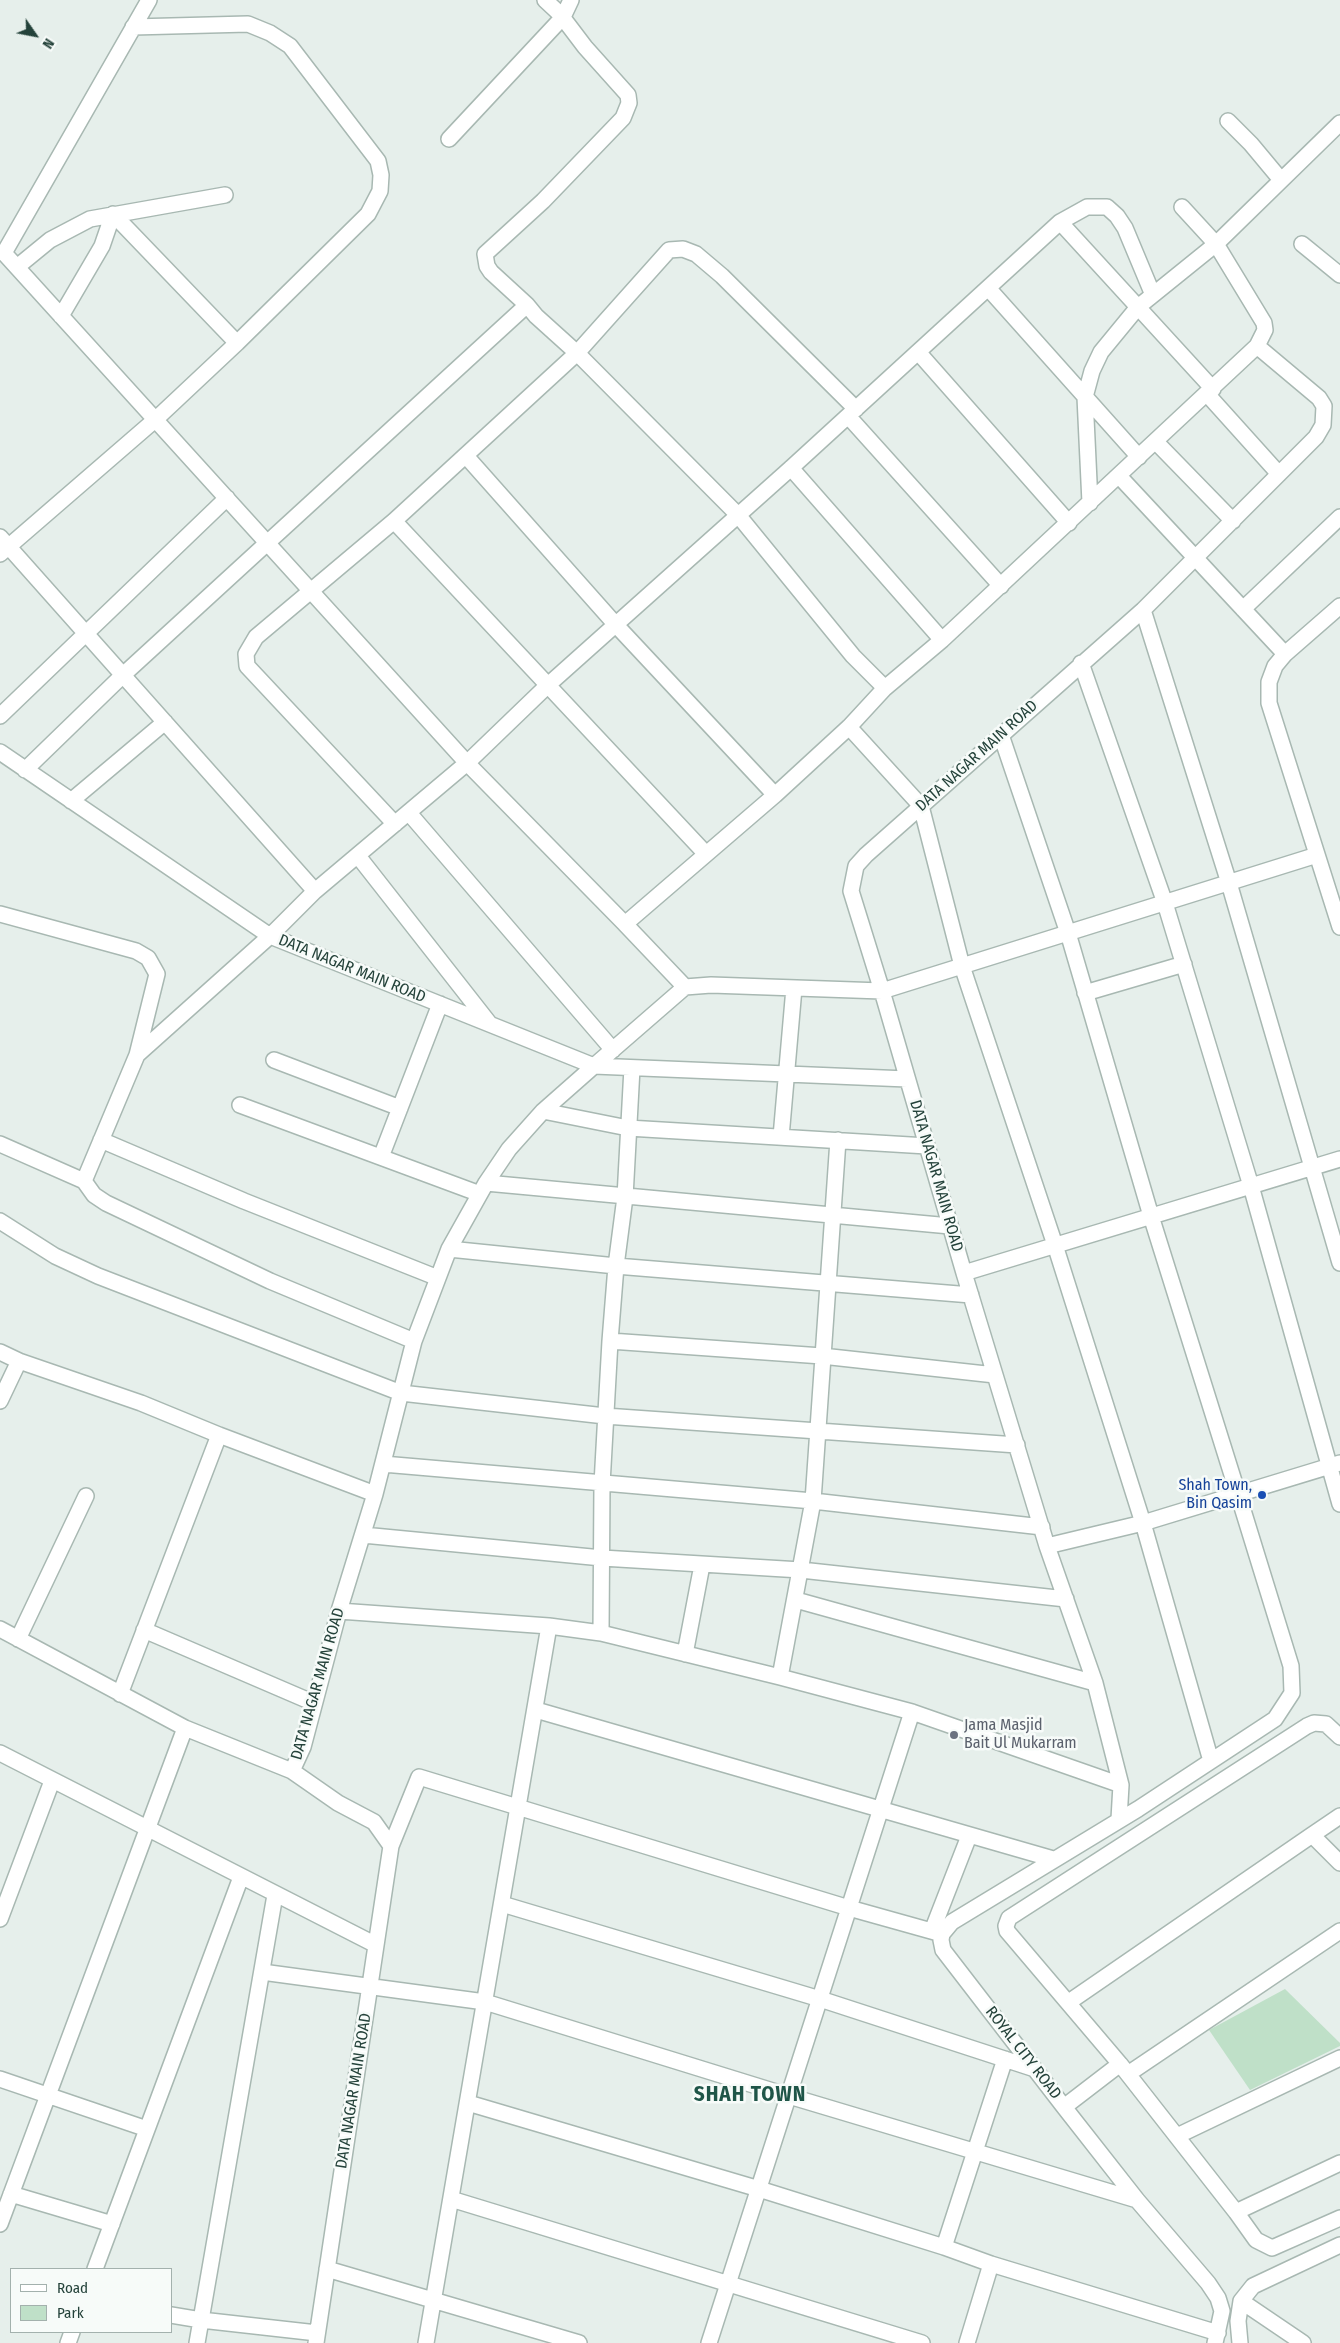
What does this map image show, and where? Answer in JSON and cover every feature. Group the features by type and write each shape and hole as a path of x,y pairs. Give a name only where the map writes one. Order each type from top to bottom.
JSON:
{"street":[{"path":"149,0 1,255 17,267 467,764 685,987 711,985 882,991 1318,855"},
{"path":"545,0 563,17 585,48 628,95 629,103 627,111 616,125 543,201 485,254 487,266 536,316 578,353 738,514 853,656 885,688"},
{"path":"449,139 563,17 571,0"},
{"path":"133,27 248,24 270,33 290,46 378,160 381,176 380,191 368,214 237,343 156,419 3,546 86,633 315,891"},
{"path":"1228,121 1251,144 1281,180"},
{"path":"1090,503 1085,397 1092,371 1101,352 1138,307 1216,244 1340,123"},
{"path":"17,267 50,240 90,219 225,195"},
{"name":"DATA NAGAR MAIN ROAD","path":"907,1078 594,1066 270,936 315,891 467,764 548,685 852,413 1060,222 1088,207 1107,207 1118,216 1125,228 1153,295"},
{"path":"625,924 776,795 849,727 885,688 942,640 1001,586 1257,346 1265,330 1264,323 1216,244 1182,207"},
{"path":"113,214 237,343"},
{"path":"61,316 102,246 113,214"},
{"path":"1060,222 1138,307 1279,474"},
{"path":"1302,244 1340,275"},
{"path":"395,824 247,666 246,654 256,637 394,521 578,353 669,250 683,248 696,254 722,276 852,413 1001,586"},
{"path":"988,288 1140,457"},
{"path":"26,770 123,674 527,305"},
{"name":"DATA NAGAR MAIN ROAD","path":"1120,1818 1121,1785 1094,1684 1047,1546 970,1294 851,890 852,879 856,866 866,855 1143,610 1316,437 1323,425 1324,406 1319,398 1257,346"},
{"path":"918,352 1069,523"},
{"path":"1156,442 1233,521"},
{"path":"466,456 616,625 776,795"},
{"path":"791,468 942,640"},
{"path":"1119,476 1285,654"},
{"path":"0,716 227,498"},
{"path":"1243,609 1340,517"},
{"path":"394,521 706,854"},
{"path":"1340,606 1285,654 1275,666 1269,682 1270,703 1340,927"},
{"path":"1143,610 1229,882 1340,1263"},
{"path":"1081,663 1165,902 1335,1464 1340,1504"},
{"path":"71,801 165,722"},
{"path":"849,727 922,806 962,966 1055,1246 1142,1523 1211,1761"},
{"path":"391,1846 419,1776 849,1908 937,1932 1120,1818 1138,1809 1275,1719 1292,1693 1291,1666 1151,1216 1068,933 1001,735"},
{"path":"0,752 270,936 137,1055"},
{"path":"409,813 613,1050"},
{"path":"358,856 490,1024"},
{"path":"0,914 136,951 148,958 157,974 137,1055 84,1181"},
{"path":"1085,993 1184,964"},
{"name":"DATA NAGAR MAIN ROAD","path":"317,2338 391,1846 374,1822 338,1803 292,1771 303,1747 339,1611 375,1494 414,1341 449,1249 483,1188 510,1149 543,1111 685,987"},
{"path":"781,1137 794,988"},
{"path":"381,1157 440,1004"},
{"path":"274,1060 400,1108"},
{"path":"600,1633 602,1484 610,1341 616,1266 625,1197 632,1068"},
{"path":"240,1105 381,1157 483,1188 625,1197 950,1226"},
{"path":"543,1111 628,1128 927,1146"},
{"path":"101,1140 244,1201 438,1278"},
{"path":"780,1676 796,1600 813,1501 838,1140"},
{"path":"0,1144 84,1181 94,1195 106,1203 270,1282 414,1341"},
{"path":"964,1273 1340,1159"},
{"path":"0,1221 55,1256 98,1276 401,1393 606,1416 818,1429 1017,1445"},
{"path":"449,1249 616,1266 970,1294"},
{"path":"610,1341 822,1356 995,1374"},
{"path":"0,1352 19,1361 141,1403 219,1435 375,1494"},
{"path":"0,1401 19,1361"},
{"path":"120,1694 219,1435"},
{"path":"383,1464 813,1501 1042,1527"},
{"path":"1047,1546 1142,1523 1335,1464"},
{"path":"18,1639 86,1496"},
{"path":"363,1535 602,1558 801,1570 1066,1599"},
{"path":"685,1654 702,1564"},
{"path":"796,1600 1094,1684"},
{"path":"339,1611 549,1626 600,1633 780,1676 912,1712 1121,1785"},
{"path":"426,2343 549,1626"},
{"path":"0,1629 185,1728 292,1771"},
{"path":"144,1630 314,1703"},
{"path":"536,1710 1053,1860"},
{"path":"709,2343 912,1712"},
{"path":"1340,1737 1326,1724 1314,1723 1307,1726 1009,1918 1006,1926 1007,1931 1124,2069 1256,2240 1272,2248 1340,2218"},
{"path":"0,2224 185,1728"},
{"path":"0,1753 376,1945"},
{"path":"0,1919 52,1780"},
{"path":"1069,2002 1340,1816"},
{"path":"1312,1835 1340,1863"},
{"path":"937,1932 969,1836"},
{"path":"95,2268 241,1877"},
{"path":"196,2343 275,1895"},
{"path":"502,1904 820,1999 1035,2069"},
{"path":"1064,2107 1340,1931"},
{"name":"ROYAL CITY ROAD","path":"937,1932 943,1950 1064,2107 1136,2200 1208,2283 1218,2298 1222,2311 1217,2338"},
{"path":"262,1972 485,2002 788,2096 1136,2200"},
{"path":"1177,2136 1340,2058"},
{"path":"944,2247 1005,2059"},
{"path":"0,2079 148,2128"},
{"path":"468,2103 759,2189 944,2247 1217,2338"},
{"path":"1236,2212 1340,2163"},
{"path":"11,2194 112,2224"},
{"path":"451,2199 728,2284 872,2336 922,2343"},
{"path":"1240,2343 1238,2321 1241,2301 1253,2286 1340,2245"},
{"path":"967,2343 991,2264"},
{"path":"327,2269 579,2343"},
{"path":"1241,2301 1303,2343"},
{"path":"172,2315 317,2338"}],"green space":[{"path":"1285,1989 1340,2043 1340,2046 1250,2090 1209,2030"}],"place":[{"name":"Shah Town, Bin Qasim","path":"1262,1495"},
{"name":"Jama Masjid Bait Ul Mukarram","path":"954,1735"}],"district":[{"name":"SHAH TOWN","path":"750,2095"}]}
